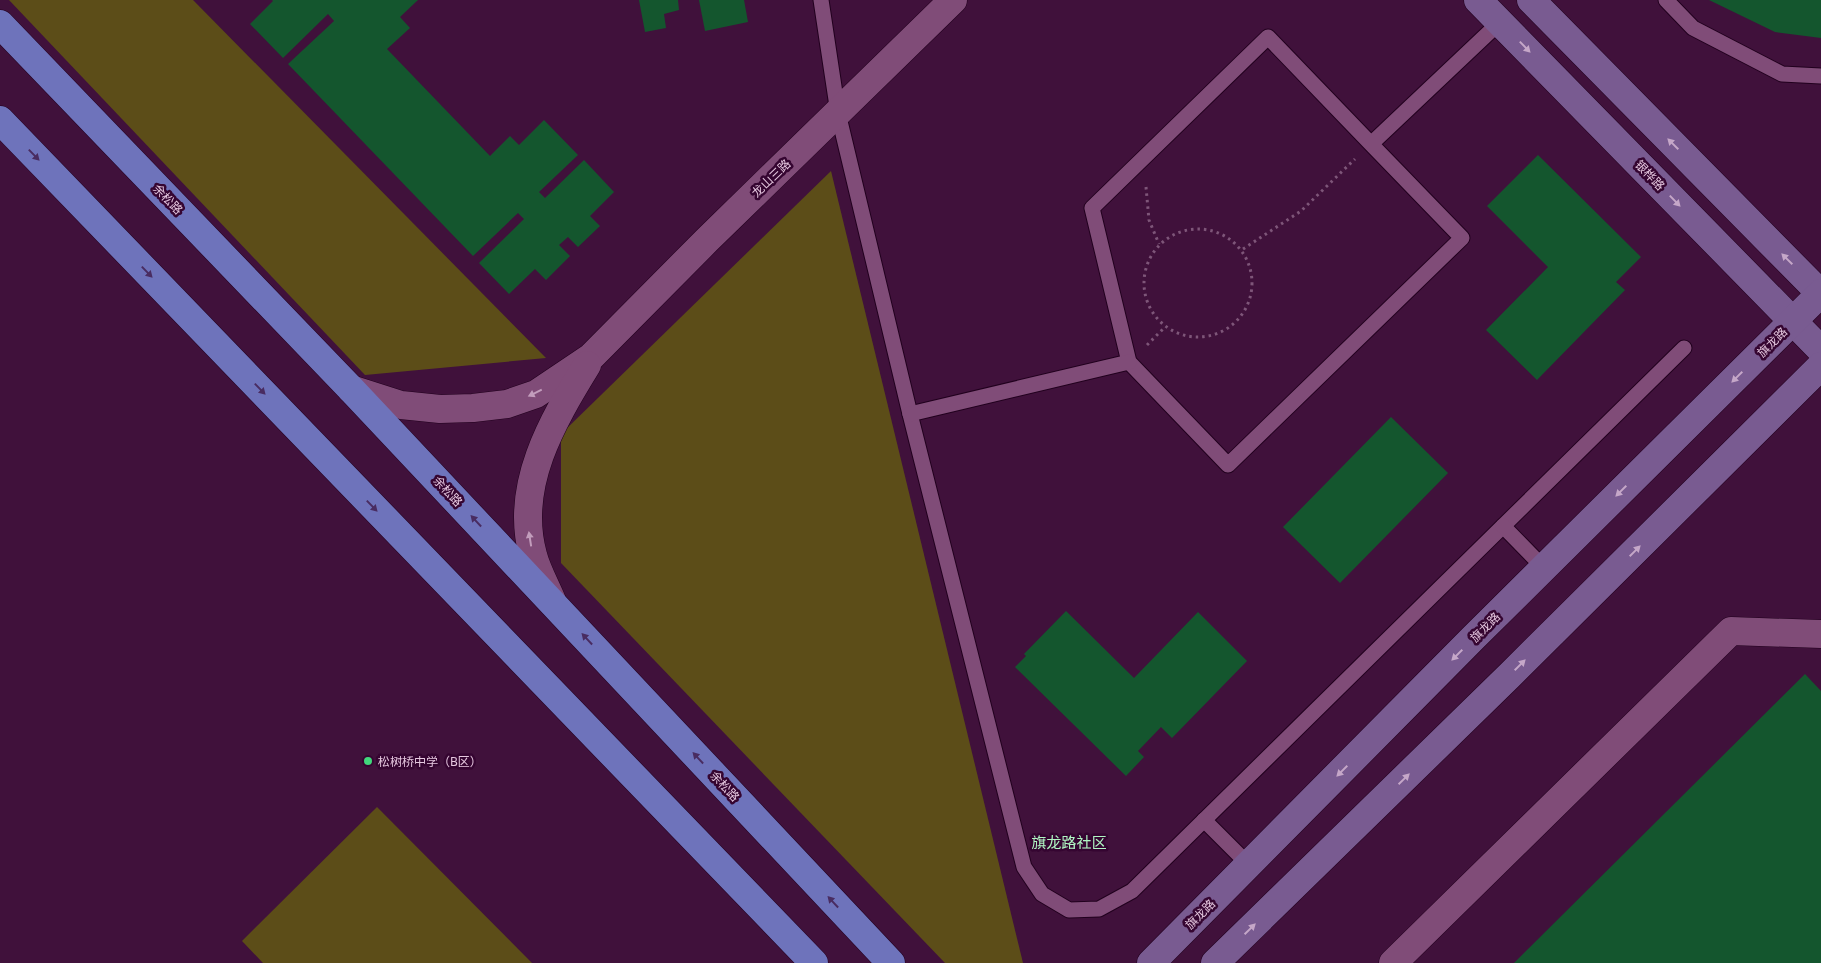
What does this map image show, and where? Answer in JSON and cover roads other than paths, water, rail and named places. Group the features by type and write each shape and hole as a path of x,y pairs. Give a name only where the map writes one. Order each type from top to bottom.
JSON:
{"highway":[{"name":"余松路","path":"0,24 552,601 891,963"},
{"path":"0,120 814,963"}],"main road":[{"name":"银桦路","path":"1478,0 1821,350"},
{"path":"1531,0 1821,293"},
{"name":"旗龙路","path":"1151,963 1821,293"},
{"path":"1215,963 1517,668 1821,366"},
{"path":"852,922 904,963"}],"street":[{"name":"龙山三路","path":"591,357 707,240 953,0"},
{"path":"351,390 401,405 440,409 507,404 536,394 591,357"},
{"path":"552,601 533,555 528,526 528,495 538,460 557,413 591,357"},
{"path":"1393,963 1731,631 1821,634"}],"lane":[{"path":"821,0 838,113 910,414 1024,867 1042,894 1069,910 1099,909 1132,891 1684,348"},
{"path":"1666,0 1693,28 1782,74 1821,76"},
{"path":"1371,144 1500,22"},
{"path":"1268,37 1371,144 1462,238 1228,465 1129,362 1092,208 1268,37"},
{"path":"910,414 1129,362"},
{"path":"1503,526 1544,568"},
{"path":"1204,820 1248,865"}],"place":[{"name":"松树桥中学（B区）","path":"368,761"}],"district":[{"name":"旗龙路社区","path":"1069,842"}]}
